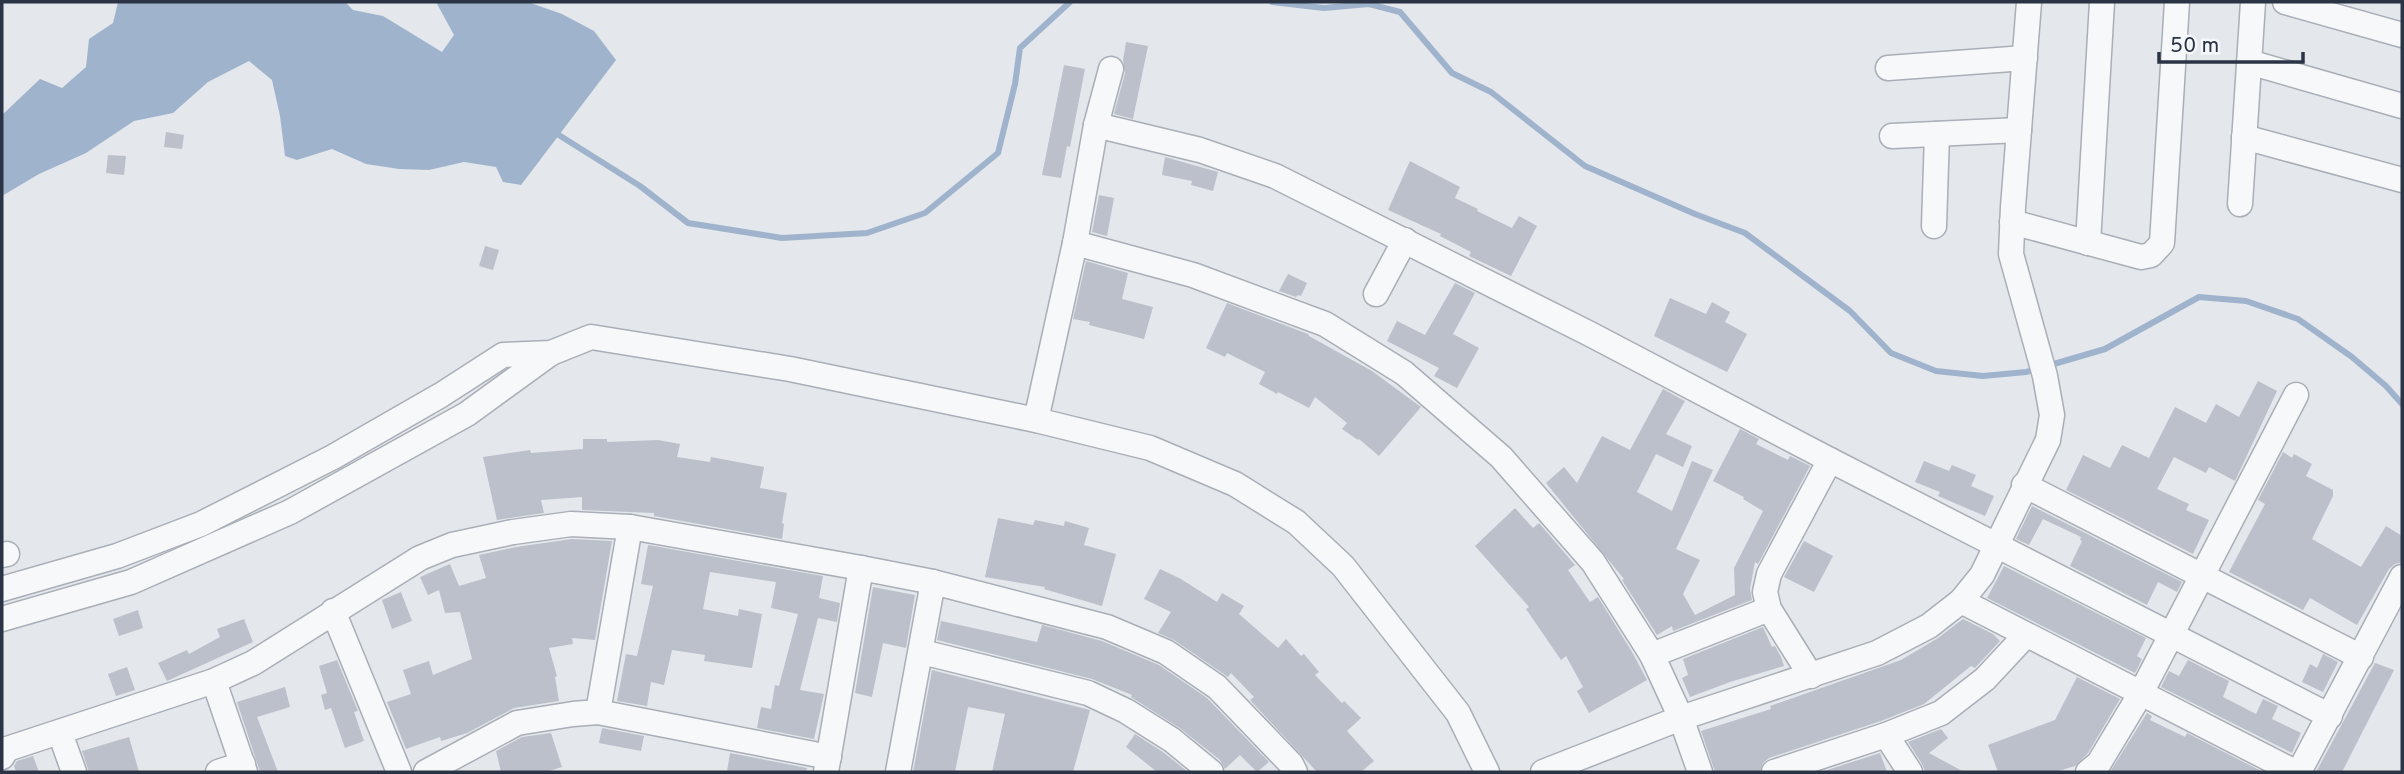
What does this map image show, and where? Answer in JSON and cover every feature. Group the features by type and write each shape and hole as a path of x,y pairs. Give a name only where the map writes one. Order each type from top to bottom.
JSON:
{"street":[{"path":"1544,772 1681,718 1811,676 1887,647 1929,626 1961,601 1982,575 2048,440 2052,415 2042,366 2011,254 2029,2"},
{"path":"2088,243 2102,2"},
{"path":"2012,222 2141,257 2151,255 2162,243 2177,2"},
{"path":"2240,204 2253,2"},
{"path":"2285,2 2402,35"},
{"path":"1888,68 2025,58"},
{"path":"2249,62 2402,106"},
{"path":"1036,420 1075,243 1096,125 1111,69"},
{"path":"1096,125 1200,150 1275,176 1590,334 2330,716"},
{"path":"1892,136 2019,130"},
{"path":"1934,226 1937,134"},
{"path":"2245,137 2402,180"},
{"path":"1376,294 1405,240"},
{"path":"1075,243 1194,275 1325,324 1404,373 1501,457 1593,562 1653,655 1681,718 1700,772"},
{"path":"2,619 131,582 290,512 467,414 551,353 591,338 790,369 1036,420 1150,448 1235,484 1296,522 1343,566 1458,713 1487,772"},
{"path":"2,589 117,556 201,524 356,444 441,395 503,355 551,353"},
{"path":"2088,772 2099,764 2141,693 2296,396"},
{"path":"1811,676 1769,609 1765,592 1769,574 1830,460"},
{"path":"2024,485 2361,657"},
{"path":"2,757 7,749 214,681 253,663 420,558 452,545 513,532 571,524 629,527 933,582 1107,627 1166,652 1217,687 1291,764 1295,772"},
{"path":"598,712 629,527"},
{"path":"426,772 517,723 598,712 827,765 860,568"},
{"path":"1961,601 2297,772 2330,716 2402,577"},
{"path":"898,772 933,582"},
{"path":"1653,655 1769,609"},
{"path":"333,611 399,772"},
{"path":"1774,772 1886,735 1941,713 1985,679 2026,635"},
{"path":"922,652 1088,693 1126,711 1172,740 1211,772"},
{"path":"214,681 244,768 218,772"},
{"path":"60,733 74,772"},
{"path":"1886,735 1910,772"},
{"path":"2,765 3,772"}],"water":[{"path":"118,2 345,2 353,10 383,16 442,52 454,35 436,2 528,2 562,14 594,31 616,60 521,185 503,182 496,167 464,162 429,170 399,169 366,164 332,149 297,160 285,156 272,80 249,61 208,82 173,113 134,121 86,153 39,174 2,196 2,115 40,79 62,88 86,67 89,39 113,23"}],"building":[{"path":"1126,42 1148,46 1133,119 1114,114 1125,73 1123,60"},
{"path":"1064,65 1085,69 1070,147 1067,146 1061,178 1042,175"},
{"path":"166,132 184,135 182,149 164,147"},
{"path":"108,155 126,156 124,175 106,173"},
{"path":"1165,157 1218,172 1213,191 1191,185 1192,181 1162,175"},
{"path":"1410,161 1460,187 1455,198 1478,209 1477,211 1512,228 1519,216 1537,226 1511,276 1469,256 1471,252 1440,236 1441,234 1388,210"},
{"path":"1099,195 1114,198 1107,236 1092,232"},
{"path":"485,246 499,250 493,270 479,266"},
{"path":"1086,261 1128,273 1122,299 1153,307 1144,339 1073,319"},
{"path":"1288,274 1307,283 1301,296 1279,291"},
{"path":"1455,283 1475,293 1453,334 1479,348 1457,388 1434,376 1439,368 1387,341 1397,321 1425,335"},
{"path":"1670,298 1706,314 1712,302 1730,312 1725,322 1747,334 1727,372 1654,336"},
{"path":"1227,303 1308,334 1372,371 1421,407 1379,456 1342,429 1347,423 1315,397 1309,408 1278,392 1277,394 1259,384 1265,372 1227,353 1225,357 1206,348"},
{"path":"2258,381 2277,391 2235,481 2209,467 2206,473 2174,457 2157,489 2189,504 2186,510 2209,520 2193,554 2066,490 2083,455 2110,468 2122,445 2149,458 2175,407 2206,423 2216,404 2239,417"},
{"path":"1663,389 1685,401 1666,434 1692,446 1683,467 1656,454 1637,492 1672,511 1692,461 1713,470 1676,549 1700,560 1683,594 1695,615 1735,595 1734,568 1763,511 1743,499 1744,497 1713,481 1740,429 1759,439 1756,444 1788,460 1790,456 1810,466 1758,564 1755,562 1750,589 1752,600 1673,631 1672,626 1657,635 1622,580 1624,579 1546,483 1564,467 1577,483 1602,436 1630,450"},
{"path":"583,439 607,439 607,442 658,440 680,444 677,457 710,462 711,457 764,467 760,488 787,493 782,539 654,516 654,513 582,510 582,497 541,500 544,513 497,520 483,457 530,450 531,453 583,449"},
{"path":"2283,452 2292,458 2294,454 2312,464 2306,476 2333,490 2333,496 2312,539 2361,567 2386,526 2402,536 2402,562 2389,569 2357,625 2310,598 2303,610 2229,572 2265,504 2258,500"},
{"path":"1924,461 1949,471 1952,465 1976,475 1971,486 1994,496 1985,516 1938,496 1940,492 1915,482"},
{"path":"2032,506 2182,582 2177,592 2158,582 2147,605 2070,566 2082,541 2081,537 2043,519 2029,545 2016,539"},
{"path":"1515,508 1533,528 1539,523 1575,565 1568,570 1590,602 1598,597 1647,680 1589,713 1577,691 1583,687 1566,656 1561,660 1526,609 1529,607 1475,546"},
{"path":"998,518 1033,525 1035,520 1064,526 1065,521 1089,528 1084,545 1116,554 1102,606 1044,589 1045,587 985,577"},
{"path":"572,539 612,541 595,640 572,638 573,644 549,648 557,676 559,701 514,708 467,733 441,741 440,737 406,749 387,702 411,694 403,670 429,661 433,675 472,659 460,612 445,613 439,590 428,595 420,577 450,564 459,586 486,578 479,555"},
{"path":"1804,541 1833,556 1814,592 1784,577"},
{"path":"648,545 823,576 819,598 840,603 837,622 818,618 800,690 824,694 814,739 757,728 761,707 771,709 775,685 779,686 798,614 771,608 776,582 710,572 703,609 738,616 739,609 762,614 752,668 704,661 705,655 672,650 664,685 651,682 647,706 617,701 626,654 637,656 653,586 641,584"},
{"path":"2004,566 2146,638 2137,656 2142,659 2135,673 1987,598"},
{"path":"1160,569 1217,602 1222,593 1244,606 1239,614 1278,648 1286,639 1301,656 1304,654 1319,672 1315,675 1361,718 1347,731 1374,761 1361,772 1317,772 1250,700 1254,697 1231,673 1228,677 1174,640 1158,633 1171,612 1144,599"},
{"path":"873,587 915,595 906,648 883,643 872,697 855,693"},
{"path":"401,592 412,621 392,629 382,600"},
{"path":"138,610 143,628 119,636 113,619"},
{"path":"244,619 253,642 167,681 158,663 187,650 189,654 220,637 217,629"},
{"path":"1963,619 1993,634 2000,641 1975,668 1971,666 1924,704 1769,758 1763,763 1760,772 1715,772 1701,731 1771,709 1770,706 1901,660"},
{"path":"941,621 1037,642 1042,625 1102,641 1159,665 1207,698 1269,762 1257,772 1240,755 1225,769 1220,760 1181,729 1131,697 1132,695 1092,679 937,640"},
{"path":"1763,627 1784,666 1690,697 1682,678 1688,675 1683,659"},
{"path":"2323,654 2338,662 2323,692 2302,682 2310,664 2317,668"},
{"path":"337,660 358,711 354,712 364,741 345,748 331,708 325,710 321,695 327,693 319,666"},
{"path":"2188,660 2229,681 2223,697 2256,714 2263,699 2278,706 2272,719 2301,733 2292,753 2161,687 2169,671 2179,676"},
{"path":"2375,663 2394,670 2342,772 2316,772"},
{"path":"127,667 135,690 116,696 108,674"},
{"path":"932,670 1090,710 1073,772 992,772 1005,714 968,707 955,772 913,772"},
{"path":"2077,677 2120,699 2088,753 2075,766 2055,772 1998,772 1988,745 2055,720"},
{"path":"285,687 290,707 257,717 278,772 260,772 237,702"},
{"path":"2147,713 2152,716 2150,720 2185,737 2187,733 2263,772 2110,772"},
{"path":"602,728 644,736 641,751 599,743"},
{"path":"1941,729 1948,738 1929,753 1964,772 1925,772 1908,742"},
{"path":"551,733 562,767 546,772 501,772 496,751 522,737"},
{"path":"1135,734 1188,772 1157,772 1126,747"},
{"path":"129,737 139,772 89,772 82,751"},
{"path":"730,753 807,768 806,772 727,772"},
{"path":"1880,753 1887,772 1821,772"},
{"path":"33,756 39,772 16,772 14,766 17,761"}],"waterway":[{"path":"554,132 640,186 688,223 782,238 867,233 925,213 998,153 1015,84 1020,48 1070,2"},
{"path":"1272,2 1324,8 1369,4 1400,12 1452,73 1491,92 1585,166 1745,233 1850,311 1891,353 1936,371 1983,376 2037,369"},
{"path":"2047,366 2105,349 2199,297 2246,301 2298,319 2352,357 2386,386 2402,404"}]}
